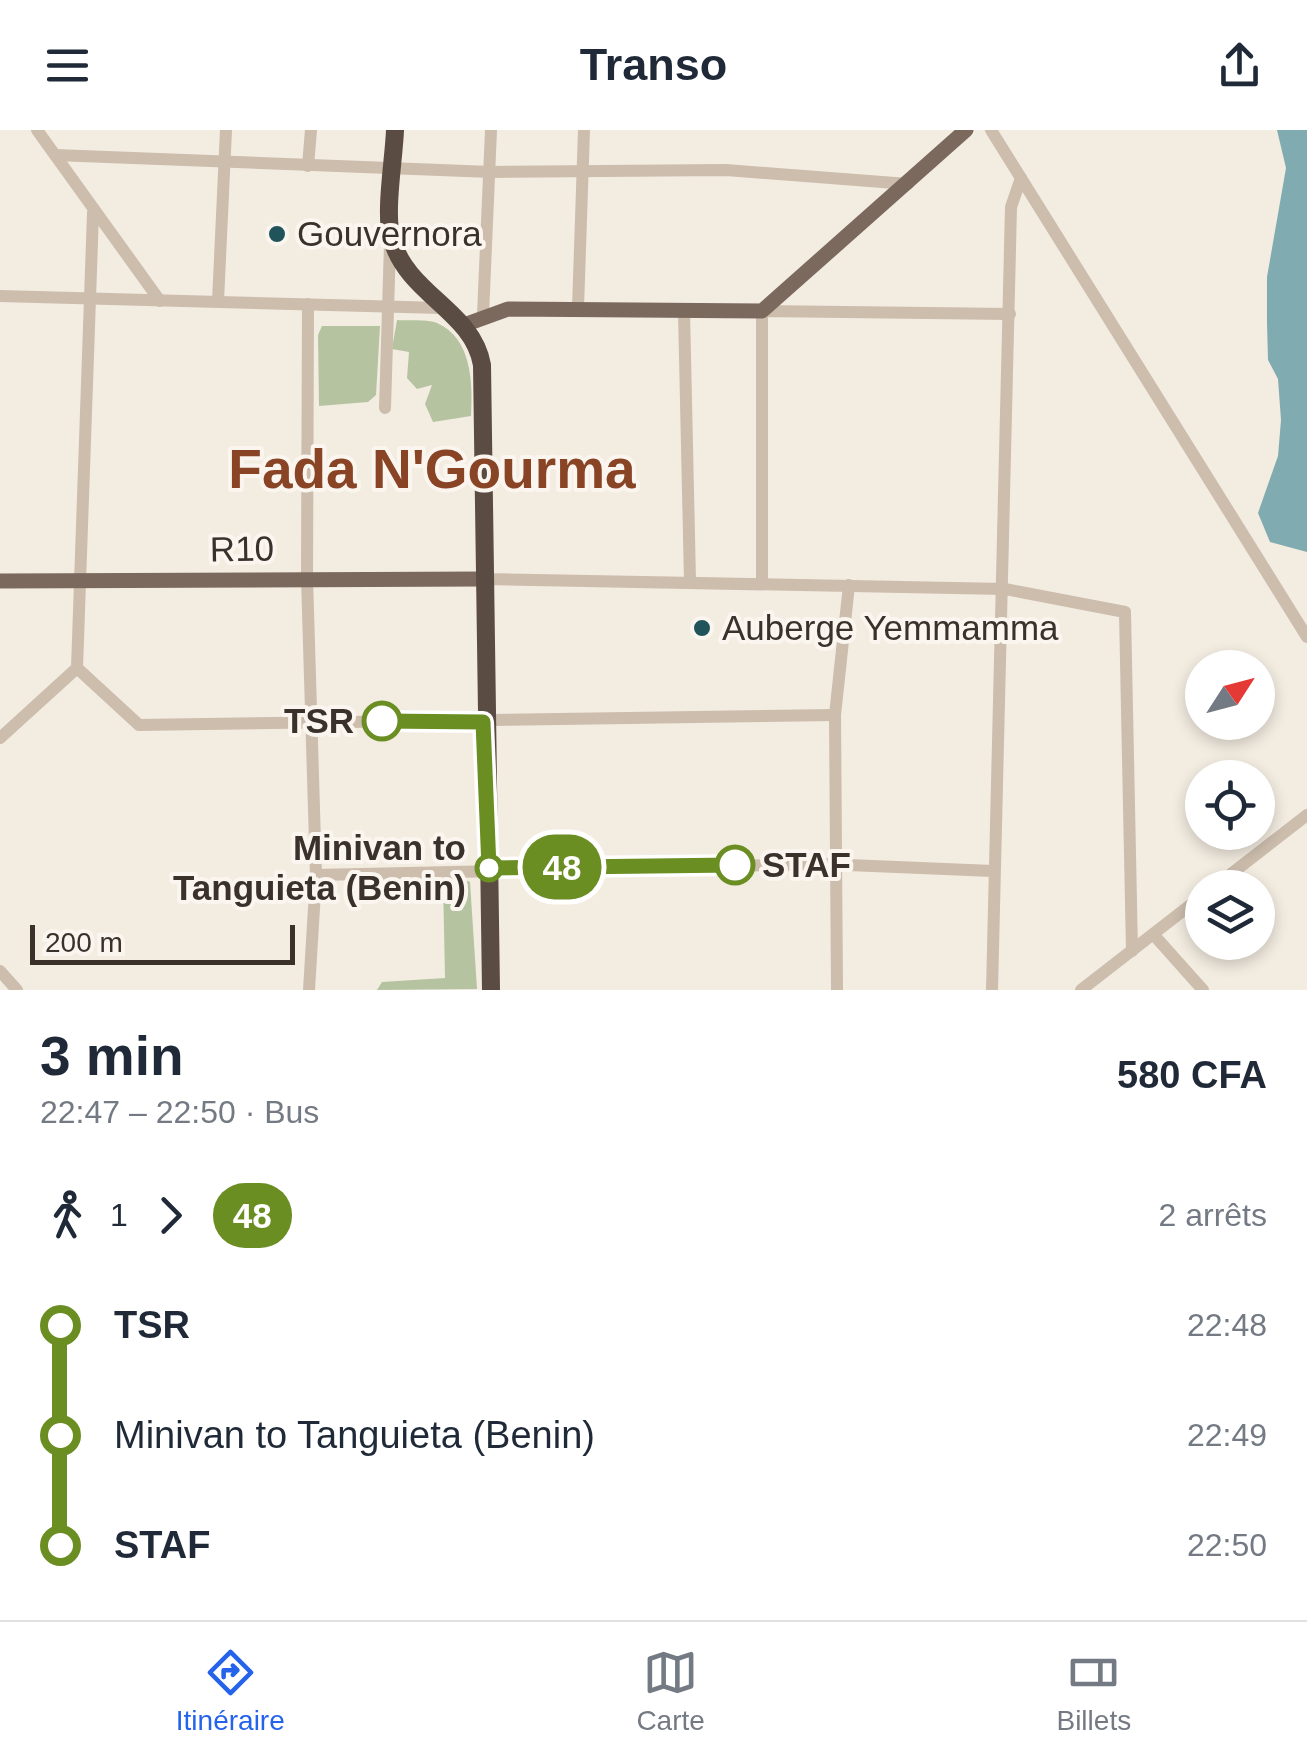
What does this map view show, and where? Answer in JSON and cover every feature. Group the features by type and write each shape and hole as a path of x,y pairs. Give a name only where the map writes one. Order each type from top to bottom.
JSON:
{"highway":[{"path":"395,130 390,236 410,277 464,325 477,344 482,365 483,722 490,990"}],"main road":[{"path":"464,325 508,309 762,312 966,130"},
{"name":"R10","path":"0,581 484,579"}],"street":[{"path":"36,130 160,302"},
{"path":"218,300 226,130"},
{"path":"308,166 311,130"},
{"path":"483,315 490,130"},
{"path":"578,308 584,130"},
{"path":"990,130 1307,637"},
{"path":"54,156 490,172 726,170 908,184"},
{"path":"992,990 1005,589 1011,207 1021,178"},
{"path":"0,738 77,668 93,213"},
{"path":"385,408 390,236"},
{"path":"0,296 442,308"},
{"path":"308,304 307,578 315,720 316,874 309,990"},
{"path":"684,312 690,581"},
{"path":"762,583 762,312 1010,314"},
{"path":"484,579 1005,589 1125,612 1132,950"},
{"path":"837,990 835,715 848,585"},
{"path":"77,668 135,724 835,715"},
{"path":"1237,870 1307,815"},
{"path":"316,874 836,864 993,871"},
{"path":"1081,990 1185,909"},
{"path":"1153,934 1203,990"},
{"path":"0,972 16,990"}],"green space":[{"path":"397,320 437,323 457,339 468,363 471,416 433,422 425,404 432,385 417,389 407,378 409,352 392,349"},
{"path":"322,326 380,326 376,395 368,402 319,406 318,335"},
{"path":"457,876 470,882 477,989 377,990 382,982 445,978 443,881"}],"water":[{"path":"1277,130 1307,130 1307,552 1270,542 1258,513 1278,456 1281,420 1278,379 1268,360 1267,323 1267,277 1286,168"}],"bus line":[{"name":"48","path":"382,721 483,722 489,868 735,865"}],"place":[{"name":"Gouvernora","path":"277,234"},
{"name":"Auberge Yemmamma","path":"702,628"},
{"name":"TSR","path":"382,721"},
{"name":"STAF","path":"735,865"},
{"name":"Minivan to Tanguieta (Benin)","path":"489,868"}],"district":[{"name":"Fada N'Gourma","path":"432,469"}]}
